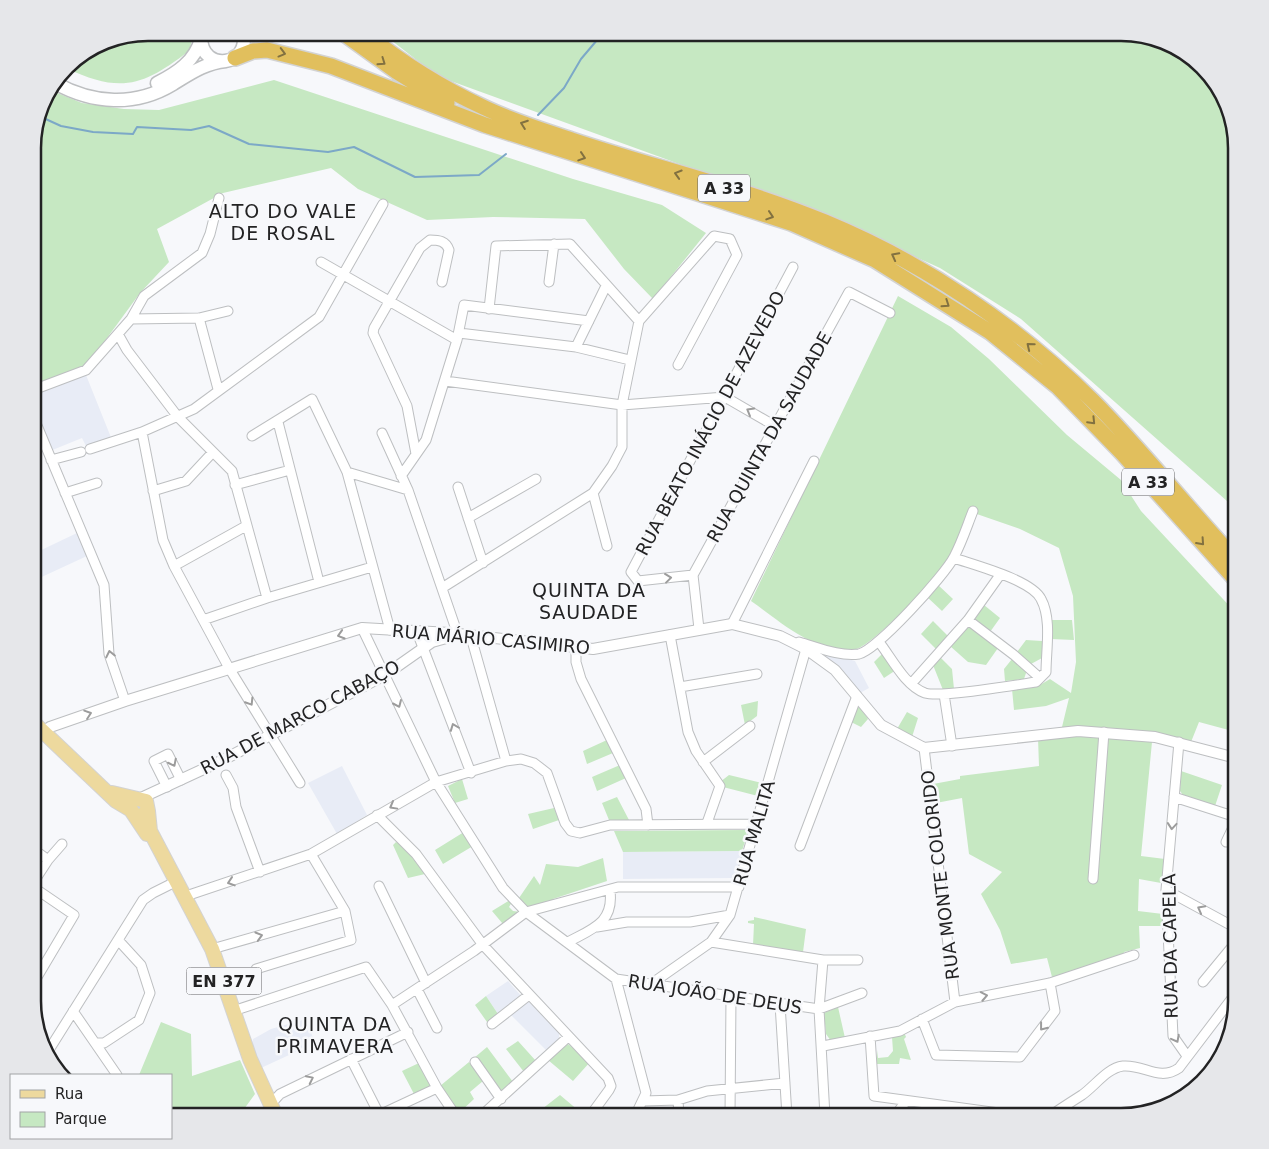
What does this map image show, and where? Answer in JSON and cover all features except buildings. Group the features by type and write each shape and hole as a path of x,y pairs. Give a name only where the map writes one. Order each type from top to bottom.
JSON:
{"highway":[{"name":"A 33","path":"355,41 397,72 485,125 791,223 875,260 935,296 990,332 1058,387 1122,453 1228,571"},
{"name":"A 33","path":"376,41 402,61 446,88 484,108 521,123 636,161 787,207 864,240 944,283 978,304 1068,377 1112,421 1228,551"},
{"path":"230,59 254,51 267,50 330,66 485,125"}],"main road":[{"path":"66,80 80,87 100,91 119,92 139,89 167,78 186,65 193,57 200,41"},
{"path":"203,41 206,54 215,60 230,59"},
{"path":"62,86 90,98 109,100 130,99 162,90 210,63 230,59 241,51 243,41"},
{"path":"43,732 105,790 140,807"},
{"name":"EN 377","path":"140,807 150,831 186,896 212,949 250,1059 272,1108"}],"street":[{"path":"41,387 86,370 131,319 144,296 202,253 210,234 219,198"},
{"path":"90,449 142,432 194,408 319,317 383,204"},
{"path":"442,588 593,493 612,466 622,446 622,405 639,322 714,236 730,239 738,255 678,365"},
{"path":"416,454 407,406 373,333 388,301 420,248 430,240 443,242 449,250 442,282"},
{"path":"549,282 554,244"},
{"path":"489,309 496,246 570,244 639,322"},
{"path":"322,262 388,301 458,336 576,347 630,360"},
{"name":"RUA BEATO INÁCIO DE AZEVEDO","path":"693,575 638,582 631,572 793,267"},
{"path":"576,347 606,286"},
{"name":"RUA QUINTA DA SAUDADE","path":"693,575 848,292 890,313"},
{"path":"401,476 426,440 458,336 464,306 589,321"},
{"path":"131,319 199,318 228,311"},
{"path":"199,318 218,389"},
{"path":"118,334 127,350 178,417 232,471 234,485 266,598"},
{"path":"444,381 622,405 725,397 775,426"},
{"path":"252,436 278,422 312,399 347,472 390,630"},
{"path":"278,422 319,582"},
{"path":"142,432 163,540 174,566 229,668 300,783"},
{"path":"382,433 408,490 458,635"},
{"path":"41,436 104,585 109,654 125,701"},
{"path":"51,460 81,452"},
{"path":"153,491 186,480 213,452"},
{"path":"732,624 814,462"},
{"path":"234,485 290,470"},
{"path":"347,472 408,490"},
{"path":"468,518 536,479"},
{"path":"65,493 97,483"},
{"path":"458,487 483,563"},
{"path":"593,493 607,546"},
{"path":"789,640 849,655 861,654 879,642 918,601 954,558 974,510"},
{"path":"174,566 246,526"},
{"path":"879,642 911,684 925,693 944,694 1036,682 1046,672 1047,618 1041,597 1024,584 954,558"},
{"path":"203,620 266,598 372,567"},
{"path":"693,575 699,629"},
{"path":"911,684 968,620 1000,575"},
{"path":"968,620 1014,655 1040,678"},
{"name":"RUA MÁRIO CASIMIRO","path":"43,732 50,726 125,701 362,628 458,635 599,649 732,624 789,640 806,649 835,670 881,725 924,748"},
{"name":"RUA JOÃO DE DEUS","path":"362,628 436,782 504,888 526,912 616,979 819,1009 862,993"},
{"path":"417,632 471,773"},
{"name":"RUA DE MARCO CABAÇO","path":"140,807 167,787 385,675 423,647 442,638 458,635"},
{"path":"670,635 688,732 703,762 720,786 707,823"},
{"path":"471,637 506,761"},
{"path":"576,647 576,662 581,679 646,809 648,825"},
{"name":"RUA MALITA","path":"652,984 711,942 730,915 806,649"},
{"path":"680,687 757,674"},
{"path":"944,694 952,746"},
{"path":"800,846 857,696"},
{"path":"703,762 750,726"},
{"path":"924,748 1070,731 1144,735 1179,742 1228,756"},
{"path":"1093,879 1104,732"},
{"name":"RUA DA CAPELA","path":"1179,742 1166,890 1173,1036 1187,1056"},
{"name":"RUA MONTE COLORIDO","path":"924,748 955,1002"},
{"path":"167,787 154,761 168,754 181,780"},
{"path":"186,896 311,854 436,782 506,761 521,759 534,763 547,773 565,823 571,831 580,833 610,825 756,824"},
{"path":"226,775 233,788 236,808 260,872"},
{"path":"1174,797 1228,814"},
{"path":"376,815 416,854 483,945 611,1082 609,1090 596,1108"},
{"path":"1226,842 1228,838"},
{"path":"41,871 62,844"},
{"path":"256,969 351,940 345,911 311,854"},
{"path":"41,855 48,860"},
{"path":"51,1046 143,900 177,881"},
{"path":"379,886 426,983"},
{"path":"392,1005 483,945 526,912 610,891 618,887 739,887"},
{"path":"1166,890 1228,924"},
{"path":"597,927 610,910 610,891"},
{"path":"41,892 74,914 41,970"},
{"path":"212,949 345,911"},
{"path":"568,942 597,927 627,922 690,922 730,915"},
{"path":"95,1043 104,1043 136,1022 142,1016 150,993 141,965 119,941"},
{"path":"711,942 823,960 858,960"},
{"path":"1203,982 1228,952"},
{"path":"823,1046 900,1031 955,1002 1050,983 1134,955"},
{"path":"823,960 819,1009 823,1046 826,1108"},
{"path":"234,1011 366,967 392,1005 437,1088 451,1108"},
{"path":"616,979 645,1087 643,1101 639,1108"},
{"path":"922,1019 936,1054 1020,1057 1055,1012 1050,983"},
{"path":"416,989 437,1028"},
{"path":"492,1024 529,995"},
{"path":"730,1108 731,997"},
{"path":"780,1004 786,1108"},
{"path":"1062,1108 1114,1069 1123,1066 1163,1075 1179,1068 1228,1004"},
{"path":"73,1012 116,1074"},
{"path":"274,1108 280,1094 408,1032"},
{"path":"870,1036 874,1096 951,1108"},
{"path":"490,1108 568,1037"},
{"path":"351,1058 375,1108"},
{"path":"475,1062 501,1099"},
{"path":"643,1101 678,1100 706,1091 785,1084"},
{"path":"396,1108 437,1088"},
{"path":"678,1100 678,1108"},
{"path":"901,1108 906,1101"}],"shaded area":[{"path":"86,375 112,440 86,446 82,438 50,451 41,428 41,392"},
{"path":"77,533 87,556 41,577 41,550"},
{"path":"809,648 855,661 869,688 860,693 844,673"},
{"path":"342,766 367,815 337,834 308,783"},
{"path":"742,851 736,875 732,875 732,878 623,879 623,852"},
{"path":"508,981 522,997 498,1014 486,996"},
{"path":"528,1001 559,1033 559,1040 547,1051 510,1014"},
{"path":"306,1019 315,1043 261,1068 252,1046 253,1039 271,1029"}],"green space":[{"path":"192,41 189,51 173,63 144,79 117,83 85,76 73,71 107,49 134,42"},
{"path":"392,41 1121,41 1142,43 1168,52 1197,72 1210,89 1220,107 1228,141 1228,502 1021,319 940,268 836,221 437,76"},
{"path":"274,80 573,179 662,205 706,233 653,299 624,269 585,219 493,217 427,220 358,189 331,168 223,193 157,229 169,262 140,293 88,364 41,382 41,141 49,107 57,93 82,103 124,109 159,110"},
{"path":"898,296 951,327 989,359 1067,435 1121,480 1141,511 1228,604 1228,730 1199,722 1191,742 1126,731 1062,727 1069,698 1046,706 1014,710 1012,689 1040,685 1050,679 1071,693 1076,662 1073,596 1059,548 1020,529 971,512 961,539 947,563 908,607 865,645 856,649 841,650 813,642 787,627 751,601"},
{"path":"937,584 953,599 942,611 926,596"},
{"path":"984,605 1000,618 990,632 974,618"},
{"path":"1051,620 1072,620 1074,640 1051,639"},
{"path":"933,621 948,636 936,649 921,634"},
{"path":"970,627 998,648 986,665 968,662 950,646 966,628"},
{"path":"1026,640 1042,641 1042,658 1031,664 1017,652"},
{"path":"883,653 896,670 884,678 874,662"},
{"path":"940,657 952,669 954,689 943,690 933,665"},
{"path":"1012,659 1027,670 1024,679 1005,681 1004,669"},
{"path":"758,701 757,716 745,725 741,705"},
{"path":"856,705 859,705 868,719 861,727 849,721"},
{"path":"907,712 918,718 912,737 897,729"},
{"path":"1100,735 1152,742 1141,856 1165,859 1161,883 1139,879 1138,911 1163,914 1164,926 1139,926 1140,948 1124,952 1123,957 1052,977 1047,958 1011,964 1000,930 981,894 1002,872 969,854 962,798 936,803 933,784 960,779 960,776 1039,766 1038,738"},
{"path":"607,740 613,753 587,764 583,751"},
{"path":"620,765 626,778 597,791 592,777"},
{"path":"1181,771 1222,785 1215,806 1183,795 1180,791"},
{"path":"729,775 762,783 758,796 723,787 720,782"},
{"path":"462,779 468,799 455,803 448,786"},
{"path":"617,797 629,820 609,820 602,803"},
{"path":"554,808 559,820 533,829 528,814"},
{"path":"745,830 747,835 742,851 623,852 614,831"},
{"path":"464,832 473,846 443,864 435,850"},
{"path":"396,842 404,847 425,874 408,878 393,845"},
{"path":"603,858 607,881 553,899 550,905 529,908 519,898 534,876 540,885 546,864 578,867"},
{"path":"510,900 512,902 509,907 513,911 521,912 524,918 508,930 492,911"},
{"path":"754,917 806,929 803,952 753,945 754,924 748,923 748,921 754,920"},
{"path":"486,996 498,1014 487,1022 475,1005"},
{"path":"838,1007 845,1038 831,1041 826,1034 824,1013"},
{"path":"161,1022 191,1034 192,1076 240,1060 255,1094 245,1108 172,1108 172,1074 139,1074"},
{"path":"904,1032 906,1037 904,1039 911,1060 900,1058 899,1064 877,1064 877,1050 878,1058 888,1057 893,1051 892,1037"},
{"path":"518,1041 536,1061 524,1072 506,1049"},
{"path":"568,1044 590,1062 573,1081 548,1060"},
{"path":"487,1047 513,1082 500,1094 474,1058"},
{"path":"469,1062 483,1081 470,1092 474,1099 464,1108 455,1108 440,1086"},
{"path":"419,1063 431,1086 414,1094 402,1071"},
{"path":"560,1095 575,1108 543,1108"}],"waterway":[{"path":"538,115 564,88 581,59 596,41"},
{"path":"45,119 61,126 93,132 133,134 137,127 191,130 209,126 249,144 328,152 354,147 415,177 479,175 506,154"}],"district":[{"name":"ALTO DO VALE DE ROSAL","path":"283,222"},
{"name":"QUINTA DA SAUDADE","path":"589,601"},
{"name":"QUINTA DA PRIMAVERA","path":"335,1035"}]}
